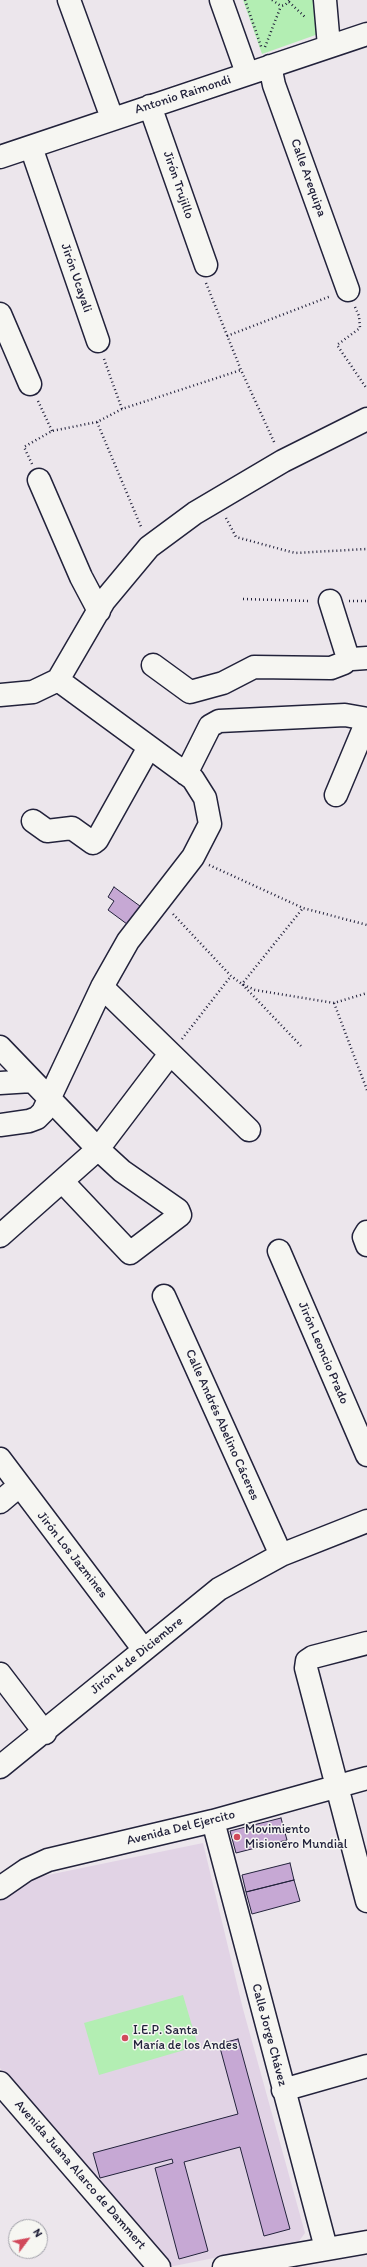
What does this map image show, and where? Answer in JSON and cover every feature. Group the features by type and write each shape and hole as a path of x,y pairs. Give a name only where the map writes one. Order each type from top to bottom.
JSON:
{"street":[{"path":"69,0 112,118"},
{"path":"221,0 247,73"},
{"path":"325,0 329,46"},
{"name":"Antonio Raimondi","path":"0,157 112,118 367,34"},
{"name":"Calle Arequipa","path":"270,66 274,85 348,290"},
{"name":"Jirón Trujillo","path":"150,106 206,265"},
{"name":"Jirón Ucayali","path":"30,147 98,342"},
{"path":"0,314 30,384"},
{"path":"0,694 33,692 58,680 99,611 149,546 195,513 283,461 367,419"},
{"path":"39,480 81,577 99,611"},
{"path":"153,665 190,692 222,683 254,667 331,668 357,656 330,601"},
{"path":"0,1125 37,1118 43,1112 102,986 128,941 142,922 161,901 193,857 210,824 205,798 194,780 58,680"},
{"path":"186,774 210,726 219,721 345,715 367,720 336,796"},
{"path":"33,820 47,831 72,828 93,842 97,840 149,747"},
{"path":"102,986 249,1130"},
{"path":"0,1047 98,1149 122,1171 178,1210 180,1215 130,1253 62,1181"},
{"path":"0,1236 98,1149 170,1054"},
{"path":"0,1083 32,1081"},
{"path":"367,1232 364,1237 367,1245"},
{"name":"Jirón Leoncio Prado","path":"278,1251 367,1455"},
{"name":"Calle Andrés Abelino Cáceres","path":"164,1296 281,1555"},
{"name":"Jirón Los Jazmines","path":"0,1459 144,1650"},
{"path":"0,1502 19,1486"},
{"name":"Jirón 4 de Diciembre","path":"0,1767 45,1733 219,1589 281,1555 367,1521"},
{"path":"367,1643 313,1657 307,1661 306,1668 367,1901"},
{"path":"0,1674 45,1733"},
{"name":"Avenida Del Ejercito","path":"0,1888 26,1870 48,1860 213,1821 367,1778"},
{"name":"Calle Jorge Chávez","path":"213,1821 326,2248"},
{"path":"284,2090 367,2066"},
{"name":"Avenida Juana Alarco de Dammert","path":"2,2091 159,2267"},
{"path":"224,2267 367,2242"}],"path":[{"path":"245,0 263,53 280,6"},
{"path":"272,0 280,6"},
{"path":"280,6 285,5 290,0"},
{"path":"206,265 206,284 241,370 283,461"},
{"path":"227,336 348,290 359,316 360,328 337,345 367,389"},
{"path":"98,342 122,409"},
{"path":"24,447 52,431 97,422 122,409 241,370"},
{"path":"30,384 52,431"},
{"path":"97,422 149,546"},
{"path":"236,537 295,553 358,551 367,549"},
{"path":"243,599 278,601 367,600"},
{"path":"193,857 303,908 367,925"},
{"path":"161,901 231,976 242,984 301,1046"},
{"path":"242,984 303,908"},
{"path":"170,1054 231,976"},
{"path":"242,984 255,990 334,1003 367,993"},
{"path":"334,1003 367,1090"}],"shaded area":[{"name":"I.E.P. Santa María de los Andes","path":"203,1843 243,2009 305,2233 299,2241 169,2267 0,2068 0,1901 17,1887 43,1876"}],"green space":[{"path":"243,0 321,0 324,32 262,54"},
{"path":"183,1995 198,2046 99,2075 84,2023"}],"building":[{"path":"114,887 144,909 131,927 108,910 114,901 108,897"},
{"path":"281,1818 287,1840 236,1853 230,1831"},
{"path":"290,1863 294,1880 246,1892 242,1875"},
{"path":"294,1880 300,1901 252,1914 246,1892"},
{"path":"238,2039 290,2229 264,2236 240,2147 184,2162 208,2251 179,2259 155,2168 173,2163 172,2159 100,2178 93,2153 238,2114 219,2044"}],"place":[{"name":"Movimiento Misionero Mundial","path":"237,1837"},
{"name":"I.E.P. Santa María de los Andes","path":"125,2038"}]}
